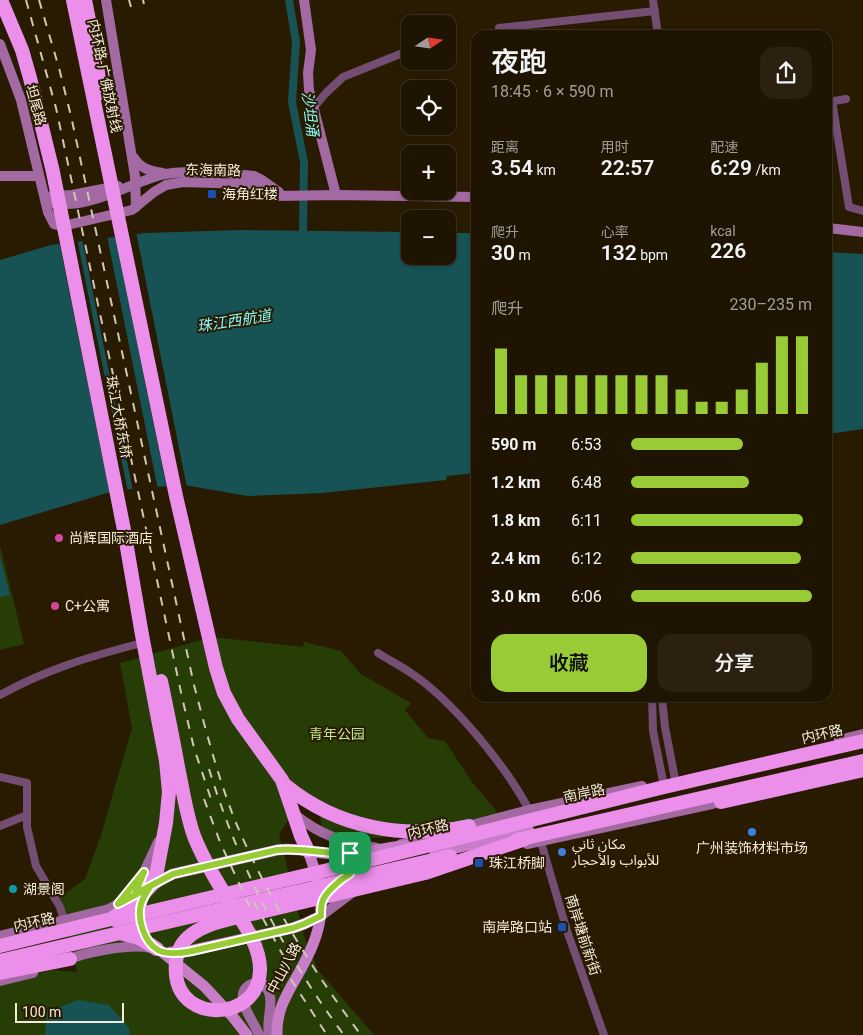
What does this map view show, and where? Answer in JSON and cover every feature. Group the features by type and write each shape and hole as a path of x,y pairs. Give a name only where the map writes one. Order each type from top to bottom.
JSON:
{"highway":[{"path":"1,0 22,50"},
{"name":"内环路-广佛放射线","path":"73,0 106,158"},
{"path":"85,0 100,83 106,158 176,496 206,630 224,693 238,719 282,780 308,851"},
{"path":"0,13 22,50"},
{"name":"珠江大桥东桥","path":"22,50 38,104 54,172 125,535 166,761 169,792 166,823 160,862 150,887"},
{"path":"176,496 202,650 220,705 250,753 276,778 306,800 331,814 361,825 398,831 428,833 453,830 662,785"},
{"path":"125,535 153,642 191,827 204,860 229,902 234,910 239,918 252,940 259,959 260,976 258,982 244,1002 230,1009 214,1010 206,1009 193,1003 179,986 176,978 175,964 181,945 203,928 238,917 245,916 425,873 521,836"},
{"name":"内环路","path":"0,947 345,866 662,785 863,741"},
{"path":"0,970 521,836 863,762"},
{"path":"712,804 863,770"},
{"path":"0,947 115,911 150,887"},
{"path":"0,970 115,941 124,934 133,936 157,949"},
{"path":"0,970 70,959"}],"main road":[{"name":"南岸路","path":"150,887 173,874 266,852 285,849 332,854 350,853 452,838 863,746"},
{"name":"南岸路","path":"322,901 342,878 378,866 480,842 521,836 863,754"},
{"name":"中山八路","path":"277,1035 281,1005 316,938 321,916 322,901 318,877 308,851"},
{"path":"150,887 142,902 140,916 147,938 157,949 204,986 234,1017 247,1035"},
{"path":"157,949 171,952 192,951 293,928 321,916"}],"street":[{"path":"106,0 132,154 136,183 136,207"},
{"path":"304,0 312,50 308,82 336,195"},
{"path":"653,0 657,30"},
{"path":"499,28 655,11"},
{"name":"坦尾路","path":"0,44 21,100 39,176"},
{"path":"314,107 343,77 401,54"},
{"path":"832,101 846,99"},
{"path":"832,112 849,206 863,211"},
{"path":"132,154 139,166 149,171 170,173"},
{"name":"东海南路","path":"44,195 65,196 136,183 170,173 254,176 291,197"},
{"path":"0,176 39,176"},
{"name":"东海南路","path":"39,176 50,218 58,226 85,221 136,207 166,185 183,182 247,184 276,196 291,197 336,195 471,197"},
{"path":"832,228 863,232"},
{"path":"0,695 29,679 63,666 88,657 138,644"},
{"path":"378,653 412,673 439,696 468,726 514,783 529,810"},
{"path":"652,702 653,731 662,785"},
{"path":"662,702 675,779"},
{"path":"294,814 310,826 332,838 382,849 529,810 662,785 675,779 863,734"},
{"path":"321,916 353,892 373,882 504,849 712,804 734,795 863,762"},
{"path":"0,777 27,783 27,827 36,866 60,907 64,920"},
{"path":"712,804 730,785"},
{"path":"0,826 28,815"},
{"path":"135,894 166,823"},
{"path":"521,836 541,842"},
{"path":"480,842 504,849"},
{"name":"南岸塘前新街","path":"541,842 570,938 604,1035"},
{"path":"350,853 346,863 350,874"},
{"path":"70,959 115,941 115,911 144,872"},
{"path":"0,936 64,920 115,911 135,894 150,887"},
{"path":"259,1035 242,997 245,989 255,983 263,984 269,992 271,999 268,1017 269,1035"}],"green space":[{"path":"0,546 24,644 0,650"},
{"name":"青年公园","path":"212,637 303,647 304,642 341,651 361,674 411,703 405,710 428,738 445,741 472,782 495,809 497,814 421,833 366,839 322,829 320,815 300,802 279,834 304,936 318,970 374,1035 0,1035 0,982 52,970 77,972 60,897 85,879 101,835 132,728 120,663"}],"water":[{"name":"珠江西航道","path":"240,230 401,232 401,265 456,265 456,233 471,233 471,474 447,476 446,480 322,493 248,496 184,485 117,490 0,525 0,260 51,245 146,233"},
{"path":"832,252 863,254 863,429 832,433"},
{"path":"0,557 10,595 0,597"},
{"path":"78,1000 109,1005 129,1028 130,1035 45,1035 47,1012"}],"pier":[{"path":"136,232 187,488 167,489 115,235"},
{"path":"107,236 158,490 133,491 82,239"},
{"path":"77,239 128,492 110,495 59,241"}],"waterway":[{"name":"沙坦涌","path":"289,0 296,42 292,102 304,162 303,231"}],"railway":[{"path":"26,0 56,108 182,697 194,748 213,805"},
{"path":"39,0 71,116 194,685 218,772 236,823 262,879 308,959 361,1035"},
{"path":"129,0 131,7"},
{"path":"143,0 144,4"},
{"path":"209,769 234,839 265,908 302,973 344,1035"},
{"path":"204,799 220,842 253,914"},
{"path":"254,902 291,970"},
{"path":"281,964 327,1035"}],"place":[{"name":"海角红楼","path":"212,194"},
{"name":"尚辉国际酒店","path":"59,538"},
{"name":"C+公寓","path":"55,606"},
{"name":"广州装饰材料市场","path":"752,832"},
{"name":"مكان ثاني للأبواب والأحجار","path":"562,852"},
{"name":"珠江桥脚","path":"479,863"},
{"name":"湖景阁","path":"13,889"},
{"name":"南岸路口站","path":"562,927"}],"route":[{"path":"294,849 332,854 350,853 346,863 350,874 342,878 322,901 321,916 293,928 192,951 166,952 157,949 147,938 140,916 140,906 150,887 118,904 144,872 135,894 173,874 277,850 294,849"}]}
